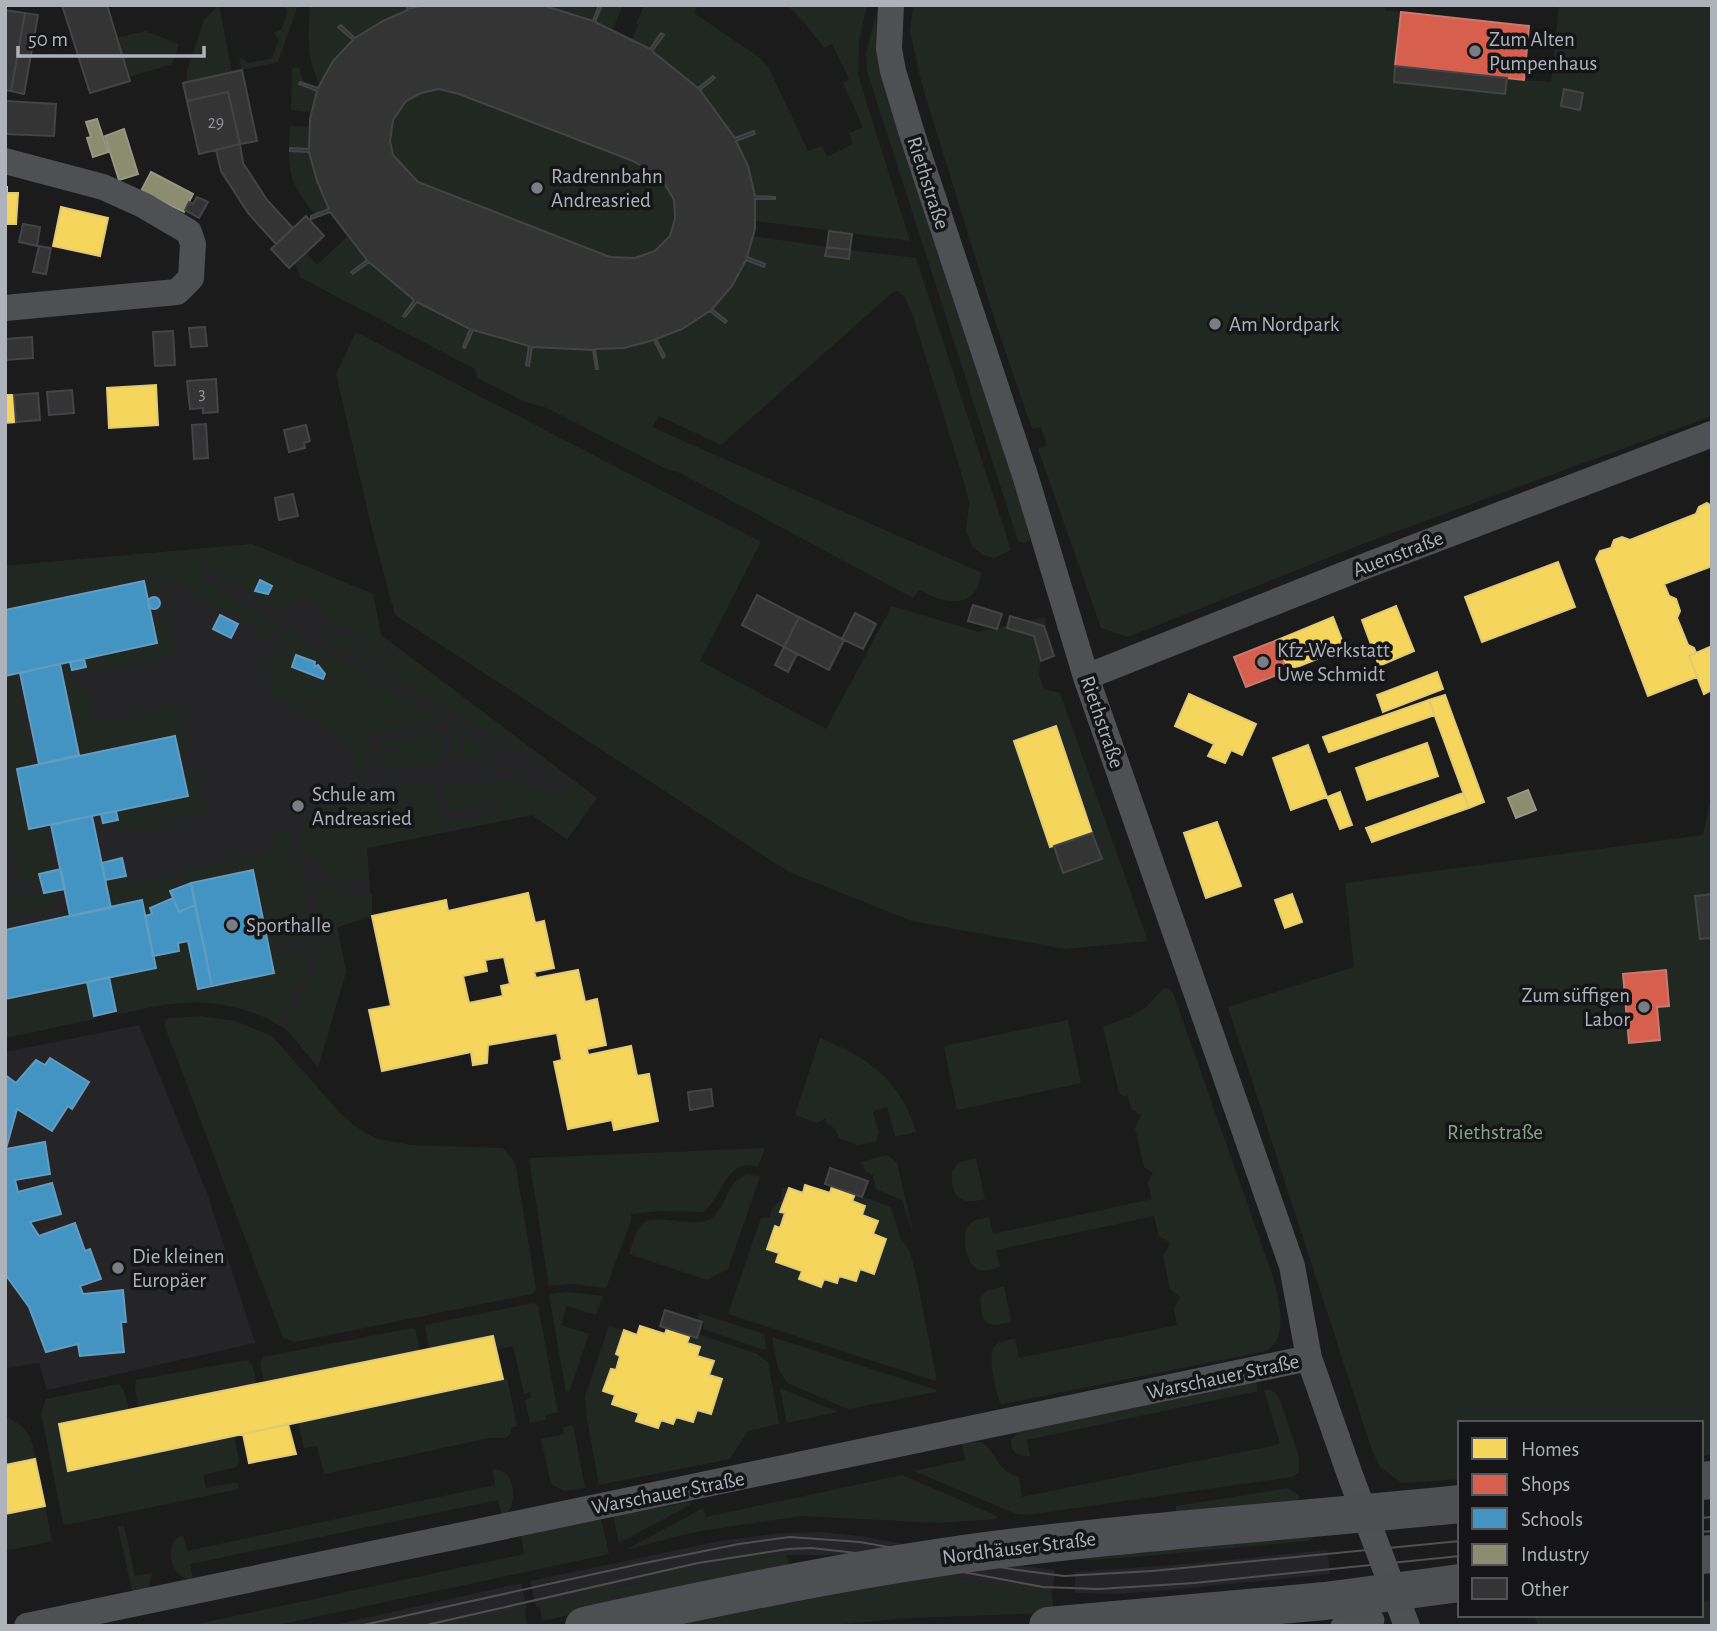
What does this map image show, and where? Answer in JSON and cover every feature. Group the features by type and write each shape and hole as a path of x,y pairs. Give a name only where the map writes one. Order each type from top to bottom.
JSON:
{"main road":[{"name":"Nordhäuser Straße","path":"584,1626 773,1585 944,1557 1062,1542 1458,1504"},
{"path":"1048,1626 1201,1613 1392,1613 1458,1584"},
{"path":"1201,1613 1236,1615 1291,1626"}],"street":[{"name":"Riethstraße","path":"891,5 889,49 900,95 1025,475 1086,677 1292,1266 1309,1358 1364,1513 1392,1613"},
{"path":"5,161 103,187 143,205 189,232 193,244 191,278 177,292 5,308"},
{"name":"Auenstraße","path":"1086,677 1712,433"},
{"name":"Warschauer Straße","path":"27,1626 532,1520 742,1479 1309,1358"},
{"path":"1344,1621 1392,1613"}],"shaded area":[{"name":"Schule am Andreasried","path":"252,544 373,594 381,635 597,798 567,839 532,815 367,848 372,916 337,927 346,972 318,1067 290,1032 260,1014 221,1003 188,1002 179,951 110,977 116,1011 94,1016 86,982 5,999 5,566"},
{"name":"Die kleinen Europäer","path":"139,1025 207,1193 255,1343 47,1390 39,1363 5,1368 5,1052"},
{"path":"822,1532 868,1537 922,1548 839,1555 776,1555 657,1578 536,1607 530,1581 725,1540 784,1533"},
{"path":"1327,1550 1330,1574 1116,1594 1075,1593 1075,1572"},
{"path":"997,1563 1055,1570 1052,1593 994,1586 930,1571"},
{"path":"521,1583 527,1609 447,1626 330,1626"}],"green space":[{"path":"219,5 232,72 186,83 187,70 204,20"},
{"path":"285,5 298,5 278,62 242,70 239,57 249,63 272,58 279,39 273,33 281,30 287,13"},
{"path":"310,5 623,5 613,29 632,39 645,5 698,5 694,13 760,58 769,68 808,151 822,146 827,157 853,144 849,133 863,127 843,83 849,79 832,44 824,48 787,5 867,5 859,43 858,75 910,241 756,221 753,236 827,247 826,256 848,259 850,250 916,258 1011,550 994,558 983,555 973,547 966,531 969,504 965,485 913,316 905,297 898,291 893,292 721,445 659,416 652,427 982,573 976,590 963,600 948,601 919,590 913,598 680,473 666,469 547,408 526,402 477,378 475,369 301,278 295,264 306,253 317,265 347,237 330,212 311,219 315,214 299,192 289,163 290,126 309,127 311,112 291,110 292,68 300,68 301,76 307,84 318,88 320,84 310,56"},
{"name":"Am Nordpark","path":"913,5 1385,5 1385,10 1529,26 1524,80 1551,82 1559,5 1712,5 1712,416 1365,543 1128,637 1101,628 1038,449 1047,445 1041,427 1032,429 997,327 922,85 910,32"},
{"path":"876,14 877,38 1019,493 1030,540 1025,543 1018,541 867,71 866,53"},
{"path":"145,31 179,44 172,64 129,77 117,38"},
{"path":"356,332 761,542 700,661 826,729 892,606 979,632 1046,617 1039,676 1044,689 1060,693 1148,941 1065,949 912,921 789,872 395,615 336,374"},
{"path":"252,544 373,594 381,635 597,798 567,839 532,815 367,848 360,846 368,880 347,881 322,870 305,840 301,827 302,816 307,811 360,804 359,791 436,780 441,822 501,813 500,804 448,812 446,787 519,777 560,801 572,783 321,635 328,625 397,665 401,661 316,611 319,605 299,593 286,615 204,566 197,577 446,723 369,734 374,772 357,775 353,745 310,720 317,699 310,697 303,716 274,699 263,657 283,651 278,630 258,635 256,628 171,579 155,583 157,596 147,598 143,581 74,596 72,588 57,591 58,599 5,610 5,566"},
{"path":"165,604 175,656 88,675 84,659 157,643 152,621 161,619 159,605"},
{"path":"70,662 74,682 89,695 95,723 181,705 179,720 187,758 180,760 175,736 79,755 60,664"},
{"path":"13,674 32,765 17,770 29,829 43,826 53,871 41,880 21,884 14,851 5,845 5,676"},
{"path":"449,725 499,755 455,761"},
{"path":"442,733 446,762 383,771 378,742"},
{"path":"195,765 204,814 121,832 116,811 187,796 182,768"},
{"name":"Riethstraße","path":"1712,793 1712,1455 1703,1456 1703,1421 1458,1421 1458,1479 1402,1483 1380,1467 1372,1450 1228,1007 1354,967 1345,883 1703,835"},
{"path":"289,829 313,936 268,945 253,870 184,884 179,872 253,855 263,861 278,830"},
{"path":"5,865 13,899 53,891 55,904 5,914"},
{"path":"169,875 175,888 170,891 173,898 150,907 152,914 145,916 142,900 111,908 105,880 114,878 117,886"},
{"path":"315,882 346,896 372,894 372,916 337,927 346,972 318,1067 285,1028 326,944 313,884"},
{"path":"188,941 199,989 274,973 270,956 316,946 278,1024 257,1014 218,1004 180,1003 117,1015 109,977 153,956 179,951 178,943"},
{"path":"87,982 95,1019 5,1038 5,999"},
{"path":"1164,988 1173,993 1270,1268 1280,1312 1279,1335 1266,1351 1000,1403 991,1358 994,1347 1001,1342 1015,1339 1019,1358 1177,1325 1174,1309 1180,1297 1170,1289 1163,1256 1170,1243 1159,1236 1154,1216 996,1250 1000,1267 988,1270 973,1266 967,1255 965,1242 968,1226 980,1219 989,1217 993,1234 1152,1199 1148,1183 1153,1173 1144,1167 1135,1128 1141,1115 1131,1109 1128,1096 1119,1093 1103,1027 1145,1008"},
{"path":"202,1016 235,1021 272,1036 341,1114 356,1127 377,1139 411,1145 503,1148 515,1162 536,1289 532,1294 295,1342 283,1338 165,1027 165,1020 169,1018"},
{"path":"1068,1020 1081,1083 957,1110 944,1046"},
{"path":"820,1038 853,1053 880,1073 902,1099 916,1132 895,1137 887,1107 873,1111 879,1133 876,1141 858,1145 839,1138 836,1130 826,1122 826,1118 817,1123 795,1115"},
{"path":"765,1148 758,1167 747,1165 731,1173 710,1206 703,1212 659,1211 631,1214 631,1221 606,1288 572,1284 549,1286 529,1158"},
{"path":"887,1155 897,1163 914,1237 902,1200 876,1189 873,1175 866,1172 861,1162"},
{"path":"976,1158 985,1199 963,1200 955,1194 952,1172 958,1163"},
{"path":"748,1174 760,1177 728,1269 707,1280 629,1254 642,1225 653,1220 706,1221 718,1211 734,1183"},
{"path":"782,1188 789,1188 780,1212 785,1213 780,1228 775,1226 779,1253 776,1262 802,1271 800,1279 821,1287 824,1279 836,1283 839,1276 856,1281 860,1269 874,1273 886,1239 873,1234 878,1221 862,1215 852,1201 855,1194 891,1207 900,1238 909,1250 915,1270 935,1381 728,1314 761,1218 770,1217 772,1208 781,1200"},
{"path":"1004,1286 1011,1322 997,1325 987,1323 982,1316 980,1298 987,1291"},
{"path":"566,1292 603,1296 596,1315 567,1306 561,1325 589,1334 570,1390 566,1392 549,1294"},
{"path":"533,1303 538,1306 558,1412 545,1415 546,1420 530,1423 525,1400 531,1398 530,1392 524,1394 513,1346 496,1350 493,1336 429,1349 425,1325"},
{"path":"699,1313 764,1334 766,1349 703,1329 704,1322 697,1320"},
{"path":"609,1326 624,1330 616,1354 620,1356 616,1370 610,1369 603,1391 615,1395 612,1404 639,1413 636,1422 657,1428 661,1420 673,1424 676,1417 693,1422 697,1410 711,1414 722,1379 709,1375 713,1361 697,1356 700,1347 687,1343 690,1335 697,1337 698,1334 757,1354 768,1362 779,1424 748,1431 730,1459 599,1485 585,1396"},
{"path":"415,1329 420,1350 264,1382 260,1363 263,1357"},
{"path":"772,1337 937,1390 848,1409 787,1383 778,1368"},
{"path":"247,1360 252,1365 257,1384 138,1408 136,1380"},
{"path":"507,1378 517,1426 511,1428 511,1433 506,1438 489,1438 324,1474 317,1446 304,1448 298,1422"},
{"path":"1256,1381 1258,1391 1027,1440 1030,1456 1018,1454 1012,1448 1011,1440 1018,1432"},
{"path":"119,1384 124,1391 129,1410 59,1424 68,1471 234,1436 239,1461 236,1467 203,1475 206,1488 237,1482 239,1489 66,1525 63,1523 41,1413 46,1399"},
{"path":"780,1388 838,1412 787,1423"},
{"path":"1264,1390 1276,1393 1280,1400 1299,1457 1299,1472 1292,1477 1027,1515 1016,1514 914,1471 965,1460 962,1443 982,1442 1005,1470 1019,1477 1022,1497 1280,1444"},
{"path":"5,1417 27,1433 35,1459 5,1465"},
{"path":"573,1425 585,1488 564,1491 551,1484 541,1439 564,1434 563,1427"},
{"path":"493,1469 506,1474 512,1484 510,1510 502,1516 498,1500 190,1564 193,1580 179,1574 174,1567 172,1545 183,1535 187,1551 495,1485"},
{"path":"902,1475 997,1516 996,1519 939,1523 801,1516 694,1532 626,1550 703,1508 706,1517"},
{"path":"1289,1488 1301,1498 1286,1504 1176,1512 1176,1506"},
{"path":"690,1502 690,1505 619,1543 613,1516"},
{"path":"45,1506 52,1541 5,1551 5,1514"},
{"path":"601,1518 609,1554 273,1626 188,1626 524,1554 521,1535"},
{"path":"124,1526 135,1576 152,1573 149,1587 133,1595 118,1527"},
{"path":"1320,1534 1308,1541 1135,1557 1087,1560 1074,1556"},
{"path":"787,1555 789,1567 542,1621 540,1606 657,1578"},
{"path":"930,1571 994,1586 1052,1593 1054,1613 909,1618 820,1626 644,1626"},
{"path":"1712,1600 1712,1626 1538,1626 1535,1618 1703,1617 1703,1601"},
{"path":"525,1609 527,1624 447,1626"}],"building: Homes":[{"path":"5,187 7,193 18,193 16,224 5,224"},
{"path":"61,207 108,218 100,256 53,246"},
{"path":"156,385 158,425 109,428 107,388"},
{"path":"5,395 14,395 16,422 5,423"},
{"path":"1707,503 1712,506 1712,566 1664,584 1669,596 1676,599 1680,611 1677,618 1688,645 1694,648 1696,653 1689,656 1697,677 1648,696 1596,559 1600,551 1611,548 1614,540 1622,537 1630,540 1696,514 1699,507"},
{"path":"1558,562 1575,607 1482,642 1465,597"},
{"path":"1396,606 1414,651 1379,666 1362,620"},
{"path":"1333,617 1345,648 1287,671 1275,641"},
{"path":"1712,646 1712,690 1704,694 1689,656"},
{"path":"1437,672 1443,689 1383,712 1377,695"},
{"path":"1189,694 1256,724 1242,755 1231,750 1225,763 1208,756 1214,744 1175,726"},
{"path":"1445,695 1484,802 1469,808 1429,700"},
{"path":"1429,700 1435,715 1329,752 1323,737"},
{"path":"1056,726 1092,833 1050,847 1014,741"},
{"path":"1427,743 1438,776 1367,800 1356,768"},
{"path":"1308,745 1327,797 1291,810 1273,758"},
{"path":"1340,792 1352,825 1340,829 1327,797"},
{"path":"1463,793 1469,808 1372,842 1366,828"},
{"path":"1217,822 1241,886 1206,898 1184,833"},
{"path":"528,893 535,923 544,921 554,968 534,972 536,978 578,970 585,1002 597,999 606,1045 587,1049 588,1055 631,1046 637,1076 649,1074 658,1121 614,1130 612,1120 568,1129 554,1062 562,1060 557,1033 488,1045 487,1063 473,1065 471,1052 382,1071 369,1010 391,1006 372,916 446,900 448,911","holes":["504,957 510,984 501,986 503,996 469,1003 463,976 487,971 485,960"]},
{"path":"1292,894 1302,922 1285,928 1275,900"},
{"path":"805,1185 830,1193 832,1186 855,1194 852,1201 865,1206 862,1215 878,1221 873,1234 886,1239 874,1274 860,1269 856,1281 839,1276 837,1283 824,1279 821,1287 799,1279 802,1271 776,1262 779,1253 767,1249 775,1226 780,1228 785,1213 780,1212 789,1188 803,1193"},
{"path":"640,1326 665,1334 667,1328 690,1335 687,1343 700,1347 697,1356 714,1361 709,1375 722,1379 711,1414 697,1410 693,1422 676,1417 673,1424 661,1420 658,1428 636,1421 639,1413 612,1404 615,1395 603,1391 611,1369 616,1370 620,1356 616,1354 624,1330 637,1335"},
{"path":"493,1336 503,1379 68,1471 59,1424"},
{"path":"288,1424 296,1454 249,1463 243,1434"},
{"path":"35,1459 45,1506 5,1514 5,1465"}],"building: Shops":[{"path":"1401,12 1529,26 1524,80 1395,66"},
{"path":"1275,641 1287,671 1246,687 1234,657"},
{"name":"Zum süffigen Labor","path":"1666,970 1669,1006 1657,1007 1660,1040 1629,1043 1623,974"}],"building: Schools":[{"path":"260,580 272,586 268,594 255,591"},
{"path":"144,581 157,643 5,676 5,610"},
{"path":"149,598 159,598 159,608 149,608"},
{"path":"220,615 238,624 231,638 213,629"},
{"path":"296,655 315,662 314,667 318,665 325,674 323,679 292,667"},
{"path":"84,659 86,667 72,670 70,662"},
{"path":"60,664 79,755 39,764 20,673"},
{"path":"175,736 188,796 29,829 17,769"},
{"path":"116,811 118,820 103,823 101,814"},
{"path":"92,816 111,908 70,916 51,825"},
{"path":"122,858 126,876 105,880 102,863"},
{"path":"61,869 65,889 44,893 39,874"},
{"name":"Sporthalle","path":"253,870 274,973 212,986 191,883"},
{"path":"191,883 195,905 179,912 170,891"},
{"path":"173,898 179,912 195,905 212,986 198,989 188,941 178,943 179,951 153,956 145,916 152,914 150,908"},
{"path":"142,900 156,968 5,999 5,930"},
{"path":"109,977 116,1011 94,1016 87,982"},
{"path":"50,1058 89,1082 72,1109 68,1106 52,1131 17,1109 6,1149 45,1142 50,1174 15,1180 18,1192 52,1183 61,1214 30,1222 39,1236 75,1223 85,1251 90,1249 101,1279 80,1286 83,1294 123,1290 126,1322 121,1322 124,1352 80,1356 78,1344 46,1352 29,1307 5,1274 5,1075 16,1083 36,1060 45,1065"}],"building: Industry":[{"path":"97,119 108,152 93,157 87,138 91,137 86,122"},
{"path":"124,129 138,174 119,180 105,136"},
{"path":"151,172 193,194 184,212 141,191"},
{"path":"1528,790 1536,810 1516,818 1508,798"}],"building: Other":[{"path":"62,5 107,5 130,81 90,93"},
{"name":"Radrennbahn Andreasried","path":"406,5 410,8 427,5 542,5 593,21 599,5 602,5 595,22 650,49 661,33 664,35 652,51 698,88 713,76 715,78 700,90 735,138 754,131 755,134 736,141 748,166 755,196 775,197 755,199 755,229 747,257 765,264 764,267 746,260 732,286 712,309 727,321 725,323 710,311 682,329 656,339 665,356 663,358 654,340 624,348 595,349 598,369 593,350 532,347 529,366 526,365 529,346 473,330 465,348 463,347 470,329 417,302 405,317 403,316 414,300 369,262 353,274 351,272 367,260 330,212 311,219 311,216 329,209 309,152 290,151 290,148 309,149 310,119 317,91 299,84 300,82 318,88 333,61 353,40 338,27 341,25 355,38 408,10","holes":["439,89 459,94 633,161 647,169 663,181 674,200 675,219 670,236 655,251 635,258 610,257 418,182 393,155 390,141 393,120 406,101 421,93"]},
{"path":"5,10 25,13 11,91 5,90"},
{"path":"25,13 38,15 24,94 11,91"},
{"path":"1395,66 1507,78 1505,94 1394,82"},
{"path":"242,70 257,141 240,144 228,92 187,101 183,83"},
{"path":"1564,89 1583,93 1580,110 1561,106"},
{"path":"228,92 240,144 199,154 187,101"},
{"path":"5,101 56,104 54,136 5,134"},
{"path":"240,144 243,163 267,200 293,228 276,244 248,213 221,171 216,150"},
{"path":"197,197 208,202 199,218 185,210 189,202 193,204"},
{"path":"306,216 324,236 289,268 271,249"},
{"path":"23,224 40,227 37,246 19,242"},
{"path":"829,231 852,234 850,250 827,247"},
{"path":"39,246 51,248 46,274 33,272"},
{"path":"827,247 850,250 849,259 825,256"},
{"path":"205,327 207,346 191,347 189,328"},
{"path":"173,331 175,365 155,366 153,332"},
{"path":"32,337 33,358 5,360 5,339"},
{"path":"216,379 218,412 203,413 203,408 190,409 187,381"},
{"path":"72,390 74,413 49,415 47,392"},
{"path":"38,393 40,420 16,422 14,395"},
{"path":"206,424 208,458 194,459 192,425"},
{"path":"306,425 310,441 304,443 305,448 289,452 284,430"},
{"path":"293,494 298,516 279,520 275,498"},
{"path":"757,595 799,617 784,647 742,625"},
{"path":"973,605 1002,614 997,629 968,621"},
{"path":"855,613 876,624 863,649 842,639"},
{"path":"1010,616 1044,626 1054,656 1041,661 1034,636 1007,628"},
{"path":"799,617 844,640 829,670 784,647"},
{"path":"784,647 797,654 788,672 775,665"},
{"path":"1092,833 1102,859 1063,873 1054,846"},
{"path":"1712,894 1712,938 1700,939 1695,896"},
{"path":"711,1089 713,1106 690,1110 688,1092"},
{"path":"830,1168 868,1181 862,1197 825,1184"},
{"path":"665,1310 702,1322 697,1338 660,1326"}],"tram line":[{"path":"1703,1518 1712,1517"},
{"path":"1703,1532 1712,1531"},
{"path":"359,1626 635,1565 739,1544 790,1537 860,1542 1064,1576 1152,1571 1458,1541"},
{"path":"422,1626 698,1563 788,1549 811,1548 866,1554 1043,1587 1099,1589 1194,1583 1458,1556"}],"place":[{"name":"Zum Alten Pumpenhaus","path":"1475,51"},
{"name":"Radrennbahn Andreasried","path":"537,188"},
{"name":"Am Nordpark","path":"1215,324"},
{"name":"Kfz-Werkstatt Uwe Schmidt","path":"1263,662"},
{"name":"Schule am Andreasried","path":"298,806"},
{"name":"Sporthalle","path":"232,925"},
{"name":"Zum süffigen Labor","path":"1644,1007"},
{"name":"Die kleinen Europäer","path":"118,1268"}]}
